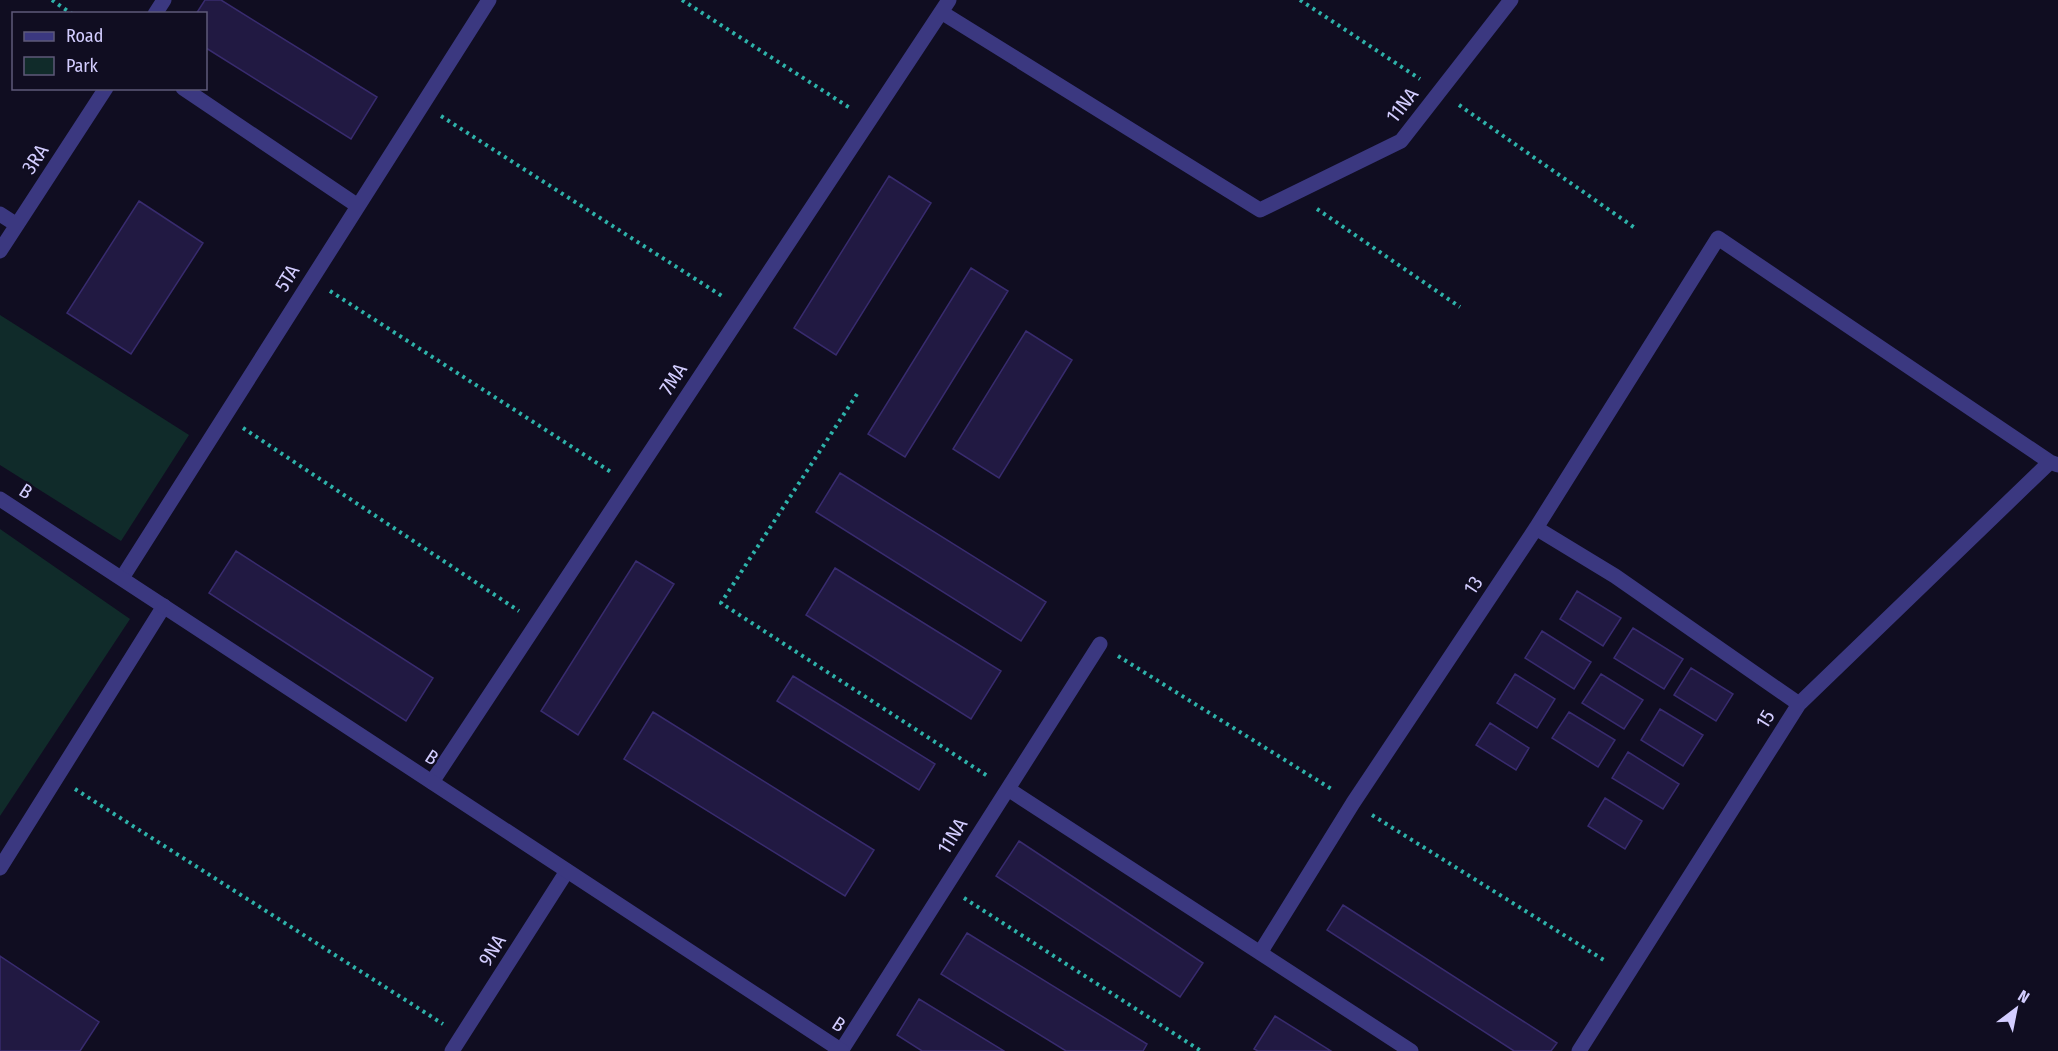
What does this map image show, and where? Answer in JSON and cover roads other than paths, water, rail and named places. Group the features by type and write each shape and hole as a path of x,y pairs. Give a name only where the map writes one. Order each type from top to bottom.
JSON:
{"street":[{"name":"5TA","path":"122,578 489,0"},
{"name":"11NA","path":"945,6 1260,210 1401,141 1511,0"},
{"name":"7MA","path":"432,782 945,6"},
{"name":"3RA","path":"0,251 105,90"},
{"path":"186,90 358,206"},
{"path":"0,214 17,225"},
{"name":"13","path":"1260,953 1353,803 1536,528 1718,238 2054,464"},
{"name":"15","path":"1579,1051 1799,704 2054,464"},
{"name":"B","path":"0,499 841,1051"},
{"path":"1536,528 1615,576 1799,704"},
{"path":"0,868 164,606"},
{"name":"11NA","path":"841,1051 1100,645"},
{"path":"1008,789 1411,1051"},
{"name":"9NA","path":"452,1051 567,871"}]}
